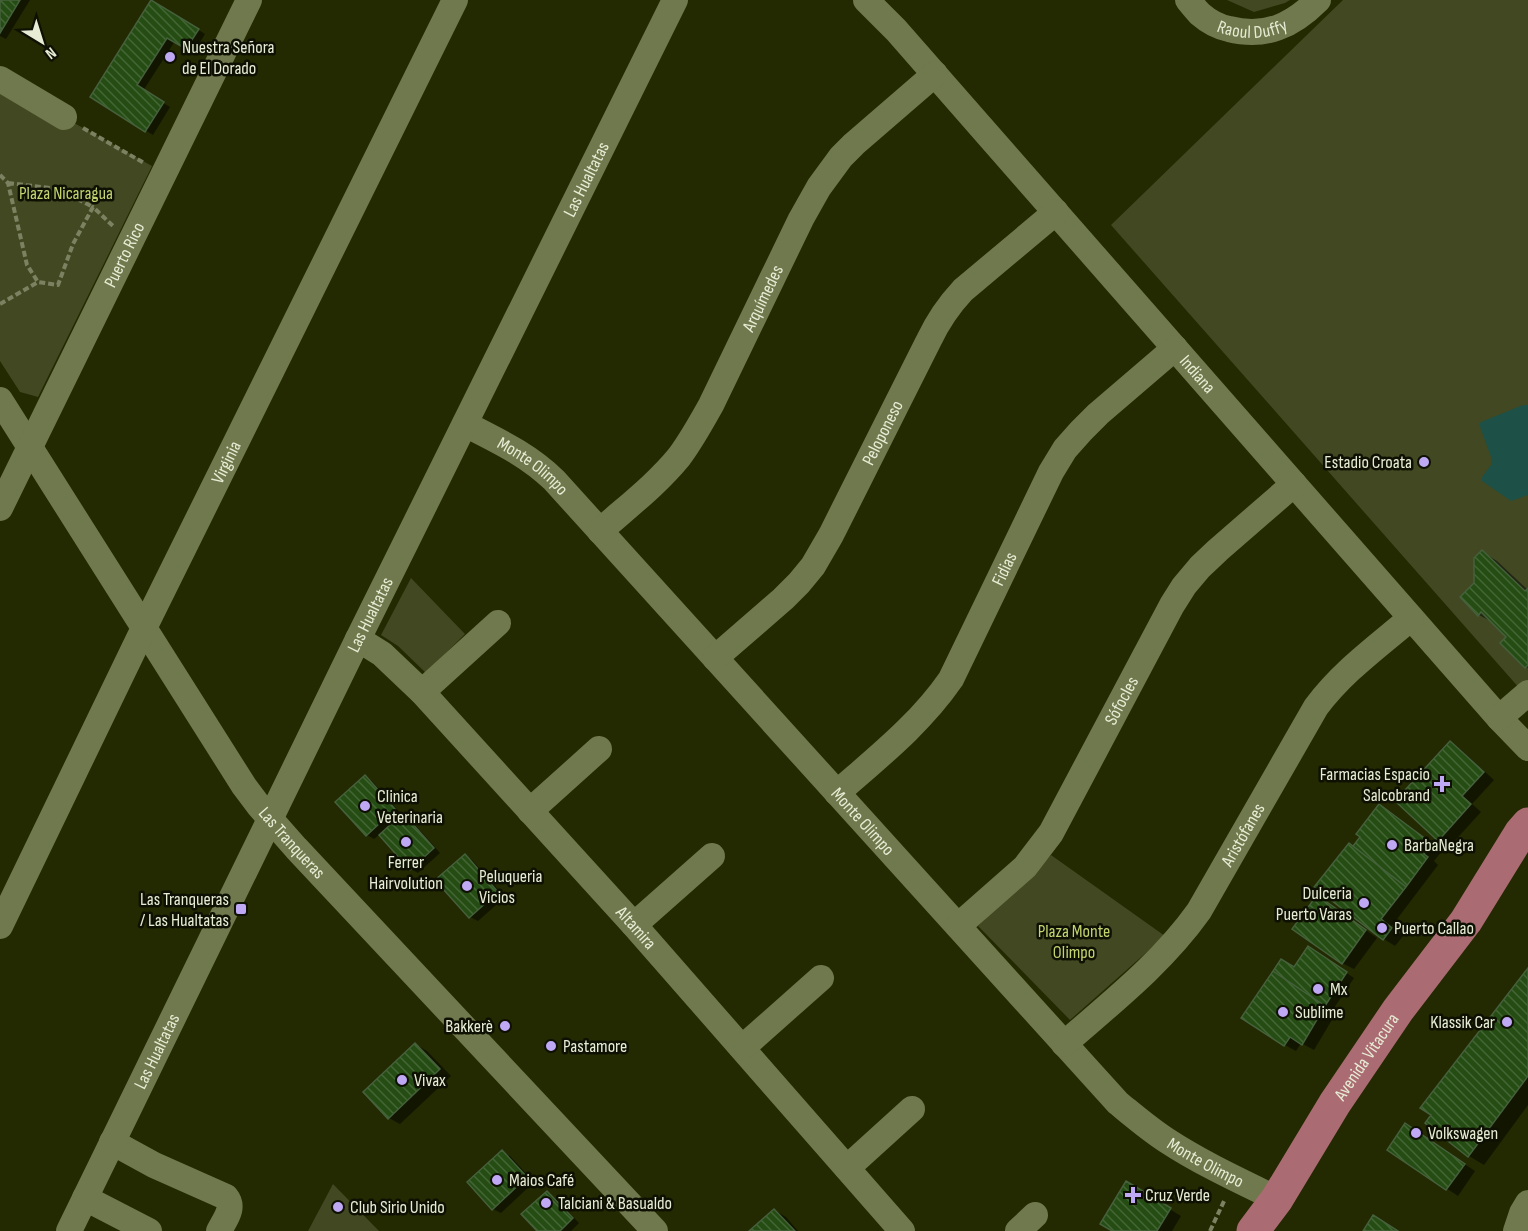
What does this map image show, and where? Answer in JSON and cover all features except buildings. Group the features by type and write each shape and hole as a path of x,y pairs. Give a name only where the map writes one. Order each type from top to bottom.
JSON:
{"main road":[{"name":"Avenida Vitacura","path":"1252,1231 1277,1199 1341,1094 1398,1010 1466,921 1528,824"},
{"name":"Avenida Vitacura","path":"1466,921 1528,863"},
{"name":"Avenida Vitacura","path":"1266,1231 1277,1199"}],"street":[{"name":"Puerto Rico","path":"0,508 249,0"},
{"name":"Virginia","path":"0,926 144,628 455,0"},
{"name":"Las Hualtatas","path":"69,1231 358,639 675,0"},
{"name":"Indiana","path":"866,0 935,74 1411,618 1528,748"},
{"name":"Raoul Duffy","path":"1188,0 1201,15 1212,23 1252,33 1282,27 1296,20 1318,0"},
{"name":"Arquímedes","path":"600,531 659,478 679,457 697,432 801,219 829,172 854,144 935,74"},
{"path":"0,79 64,117"},
{"name":"Peloponeso","path":"715,658 799,583 818,558 933,330 950,304 963,290 1056,212"},
{"name":"Fidias","path":"837,793 920,719 951,679 1051,472 1065,449 1098,414 1175,348"},
{"name":"Las Tranqueras","path":"0,400 244,786 270,819 655,1231"},
{"name":"Monte Olimpo","path":"465,424 507,445 532,461 554,480 1118,1103 1145,1125 1186,1152 1277,1199"},
{"name":"Sófocles","path":"958,926 1025,867 1051,833 1184,586 1218,549 1294,484"},
{"name":"Aristófanes","path":"1064,1044 1159,960 1184,933 1200,911 1316,707 1347,672 1411,618"},
{"path":"422,692 498,623"},
{"name":"Altamira","path":"358,639 382,654 422,692 634,925 902,1231"},
{"path":"1499,718 1528,693"},
{"path":"530,811 599,749"},
{"path":"634,925 712,856"},
{"path":"742,1048 821,978"},
{"path":"847,1168 912,1109"},
{"path":"112,1142 154,1165 226,1197 230,1202 230,1208 219,1231"},
{"path":"85,1198 148,1231"},
{"path":"1516,1231 1528,1203"}],"path":[{"path":"64,117 164,175"},
{"path":"0,175 9,183 58,189 93,207 130,244"},
{"path":"9,183 27,265 38,282"},
{"path":"0,304 38,282 58,285 73,244 93,207"},
{"path":"1210,1231 1236,1178"}],"green space":[{"path":"1227,0 1290,0 1254,12"},
{"name":"Estadio Croata","path":"1343,0 1528,0 1528,698 1111,225"},
{"name":"Plaza Nicaragua","path":"0,82 152,166 38,397 20,392 0,361"},
{"path":"411,578 465,634 426,673 398,646 381,635"},
{"name":"Plaza Monte Olimpo","path":"1051,855 1165,936 1070,1020 978,926"},
{"name":"Club Sirio Unido","path":"333,1184 379,1231 308,1231"}],"water":[{"path":"1523,405 1528,405 1528,495 1511,501 1482,481 1492,460 1479,424"}],"place":[{"name":"Nuestra Señora de El Dorado","path":"170,57"},
{"name":"Estadio Croata","path":"1424,462"},
{"name":"Farmacias Espacio Salcobrand","path":"1442,784"},
{"name":"Clinica Veterinaria","path":"365,806"},
{"name":"Ferrer Hairvolution","path":"406,842"},
{"name":"BarbaNegra","path":"1392,845"},
{"name":"Peluqueria Vicios","path":"467,886"},
{"name":"Dulceria Puerto Varas","path":"1364,903"},
{"name":"Las Tranqueras / Las Hualtatas","path":"241,909"},
{"name":"Puerto Callao","path":"1382,928"},
{"name":"Mx","path":"1318,989"},
{"name":"Sublime","path":"1283,1012"},
{"name":"Klassik Car","path":"1507,1022"},
{"name":"Bakkerè","path":"505,1026"},
{"name":"Pastamore","path":"551,1046"},
{"name":"Vivax","path":"402,1080"},
{"name":"Volkswagen","path":"1416,1133"},
{"name":"Maios Café","path":"497,1180"},
{"name":"Cruz Verde","path":"1133,1195"},
{"name":"Talciani & Basualdo","path":"546,1203"},
{"name":"Club Sirio Unido","path":"338,1207"}]}
